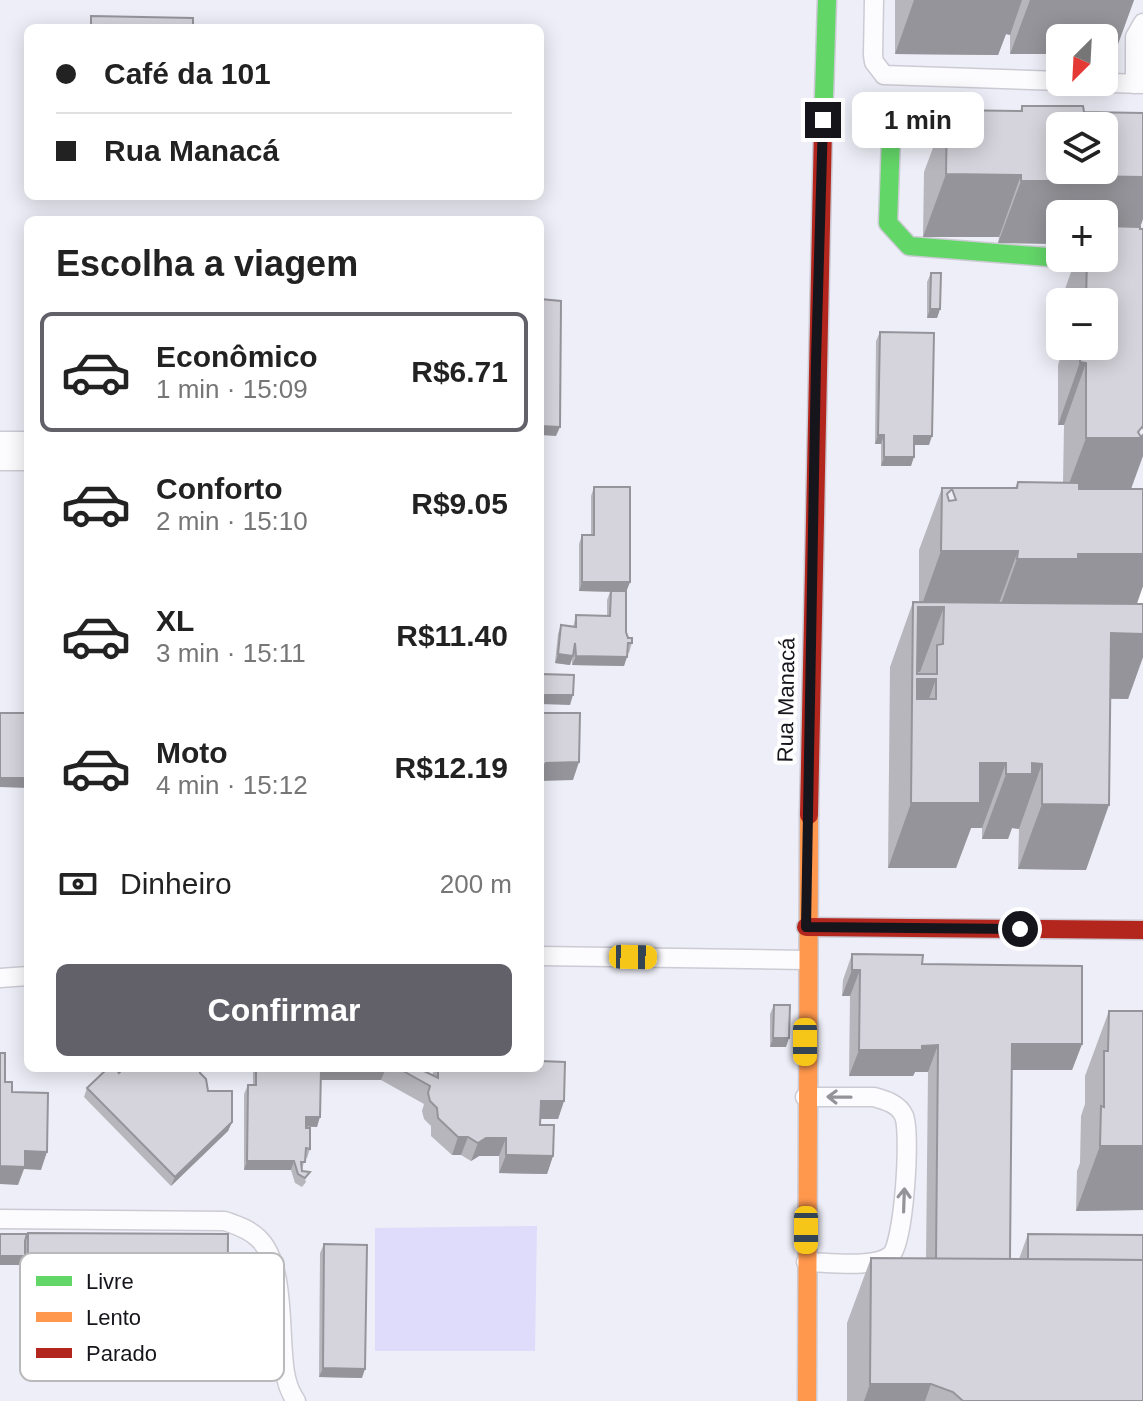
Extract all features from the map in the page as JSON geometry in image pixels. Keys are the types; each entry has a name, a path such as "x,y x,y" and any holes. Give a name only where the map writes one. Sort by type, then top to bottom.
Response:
{"street":[{"name":"Rua Manacá","path":"807,1401 806,927 816,377 827,0"},
{"path":"1046,132 904,126 891,137 888,223 909,246 1046,257"},
{"path":"0,451 24,451"},
{"path":"1142,614 1143,586"},
{"path":"806,927 1143,930"}],"lane":[{"path":"874,0 873,55 874,62 884,75 1046,81"},
{"path":"1118,83 1139,84 1135,37 1143,23"},
{"path":"544,956 806,960"},
{"path":"0,978 24,976"},
{"path":"805,1097 874,1097 884,1100 896,1106 905,1117 906,1132 903,1213 897,1246 891,1255 873,1263 806,1262"},
{"path":"0,1219 225,1221 244,1228 260,1239 268,1253"},
{"path":"284,1361 291,1394 296,1401"}],"shaded area":[{"path":"537,1226 535,1351 375,1351 375,1228"}],"building":[{"path":"91,16 193,18 193,24 91,24"},
{"path":"1022,106 1083,106 1084,112 1046,112 1046,181 1021,181 1021,175 946,174 947,110 1022,111"},
{"path":"1118,113 1143,113 1143,177 1118,177"},
{"path":"1118,226 1143,229 1143,428 1138,432 1143,438 1086,438 1086,363 1080,360 1118,360 1118,288 1086,288 1087,272 1118,272"},
{"path":"931,273 941,273 940,309 930,309"},
{"path":"544,299 561,301 560,427 544,426"},
{"path":"880,332 934,333 932,436 914,436 914,457 884,457 884,435 878,435"},
{"path":"1018,482 1079,483 1079,489 1143,489 1143,554 1078,554 1078,559 1017,559 1018,551 941,551 942,488 1017,488","holes":["952,489 956,500 949,501 947,494"]},
{"path":"594,487 630,487 630,582 582,582 582,535 594,535"},
{"path":"611,591 626,591 626,632 628,638 632,638 632,643 628,643 627,657 576,656 575,643 573,656 558,654 561,625 576,627 576,615 610,616"},
{"path":"913,602 1143,604 1143,634 1111,633 1109,805 1042,804 1042,764 1032,763 1032,774 1006,774 1006,763 980,763 980,803 911,803","holes":["918,607 944,607 943,644 937,645 937,674 917,674","917,679 936,679 936,699 917,699"]},
{"path":"544,674 574,675 573,695 544,695"},
{"path":"0,713 24,713 24,778 0,778"},
{"path":"544,713 580,713 579,762 544,765"},
{"path":"852,954 923,955 922,964 1082,966 1082,1044 1012,1044 1010,1259 936,1259 938,1045 922,1046 922,1050 859,1050 860,970 852,970"},
{"path":"774,1005 790,1005 789,1038 773,1038"},
{"path":"1109,1011 1143,1011 1143,1146 1100,1146"},
{"path":"0,1053 5,1053 5,1082 12,1082 12,1092 48,1093 47,1152 25,1151 25,1167 0,1166"},
{"path":"544,1061 565,1062 564,1101 541,1101 540,1125 554,1125 553,1156 506,1155 506,1138 486,1138 478,1143 468,1137 458,1137 438,1118 437,1108 430,1101 428,1093 430,1086 405,1072 426,1072 438,1078 438,1072 544,1072"},
{"path":"104,1072 200,1072 206,1079 208,1091 232,1091 232,1122 175,1177 87,1088"},
{"path":"256,1072 321,1072 320,1117 306,1117 306,1128 310,1128 310,1149 306,1148 305,1162 301,1162 302,1171 310,1172 305,1178 298,1174 294,1161 247,1161 248,1085 256,1085"},
{"path":"28,1233 228,1234 228,1253 28,1253"},
{"path":"0,1234 27,1234 25,1253 0,1256"},
{"path":"1028,1234 1143,1235 1143,1260 1028,1259"},
{"path":"324,1244 367,1245 365,1369 323,1368"},
{"path":"871,1258 1143,1260 1143,1401 963,1401 953,1392 931,1384 870,1384"}],"traffic: fast":[{"path":"823,127 827,0"},
{"path":"1046,132 904,126 891,137 888,223 909,246 1046,257"}],"traffic: slow":[{"path":"807,1401 809,815"}],"traffic: jam":[{"path":"809,815 823,127"},
{"path":"806,927 1143,930"}],"route":[{"path":"823,120 806,927 1020,929"}]}
